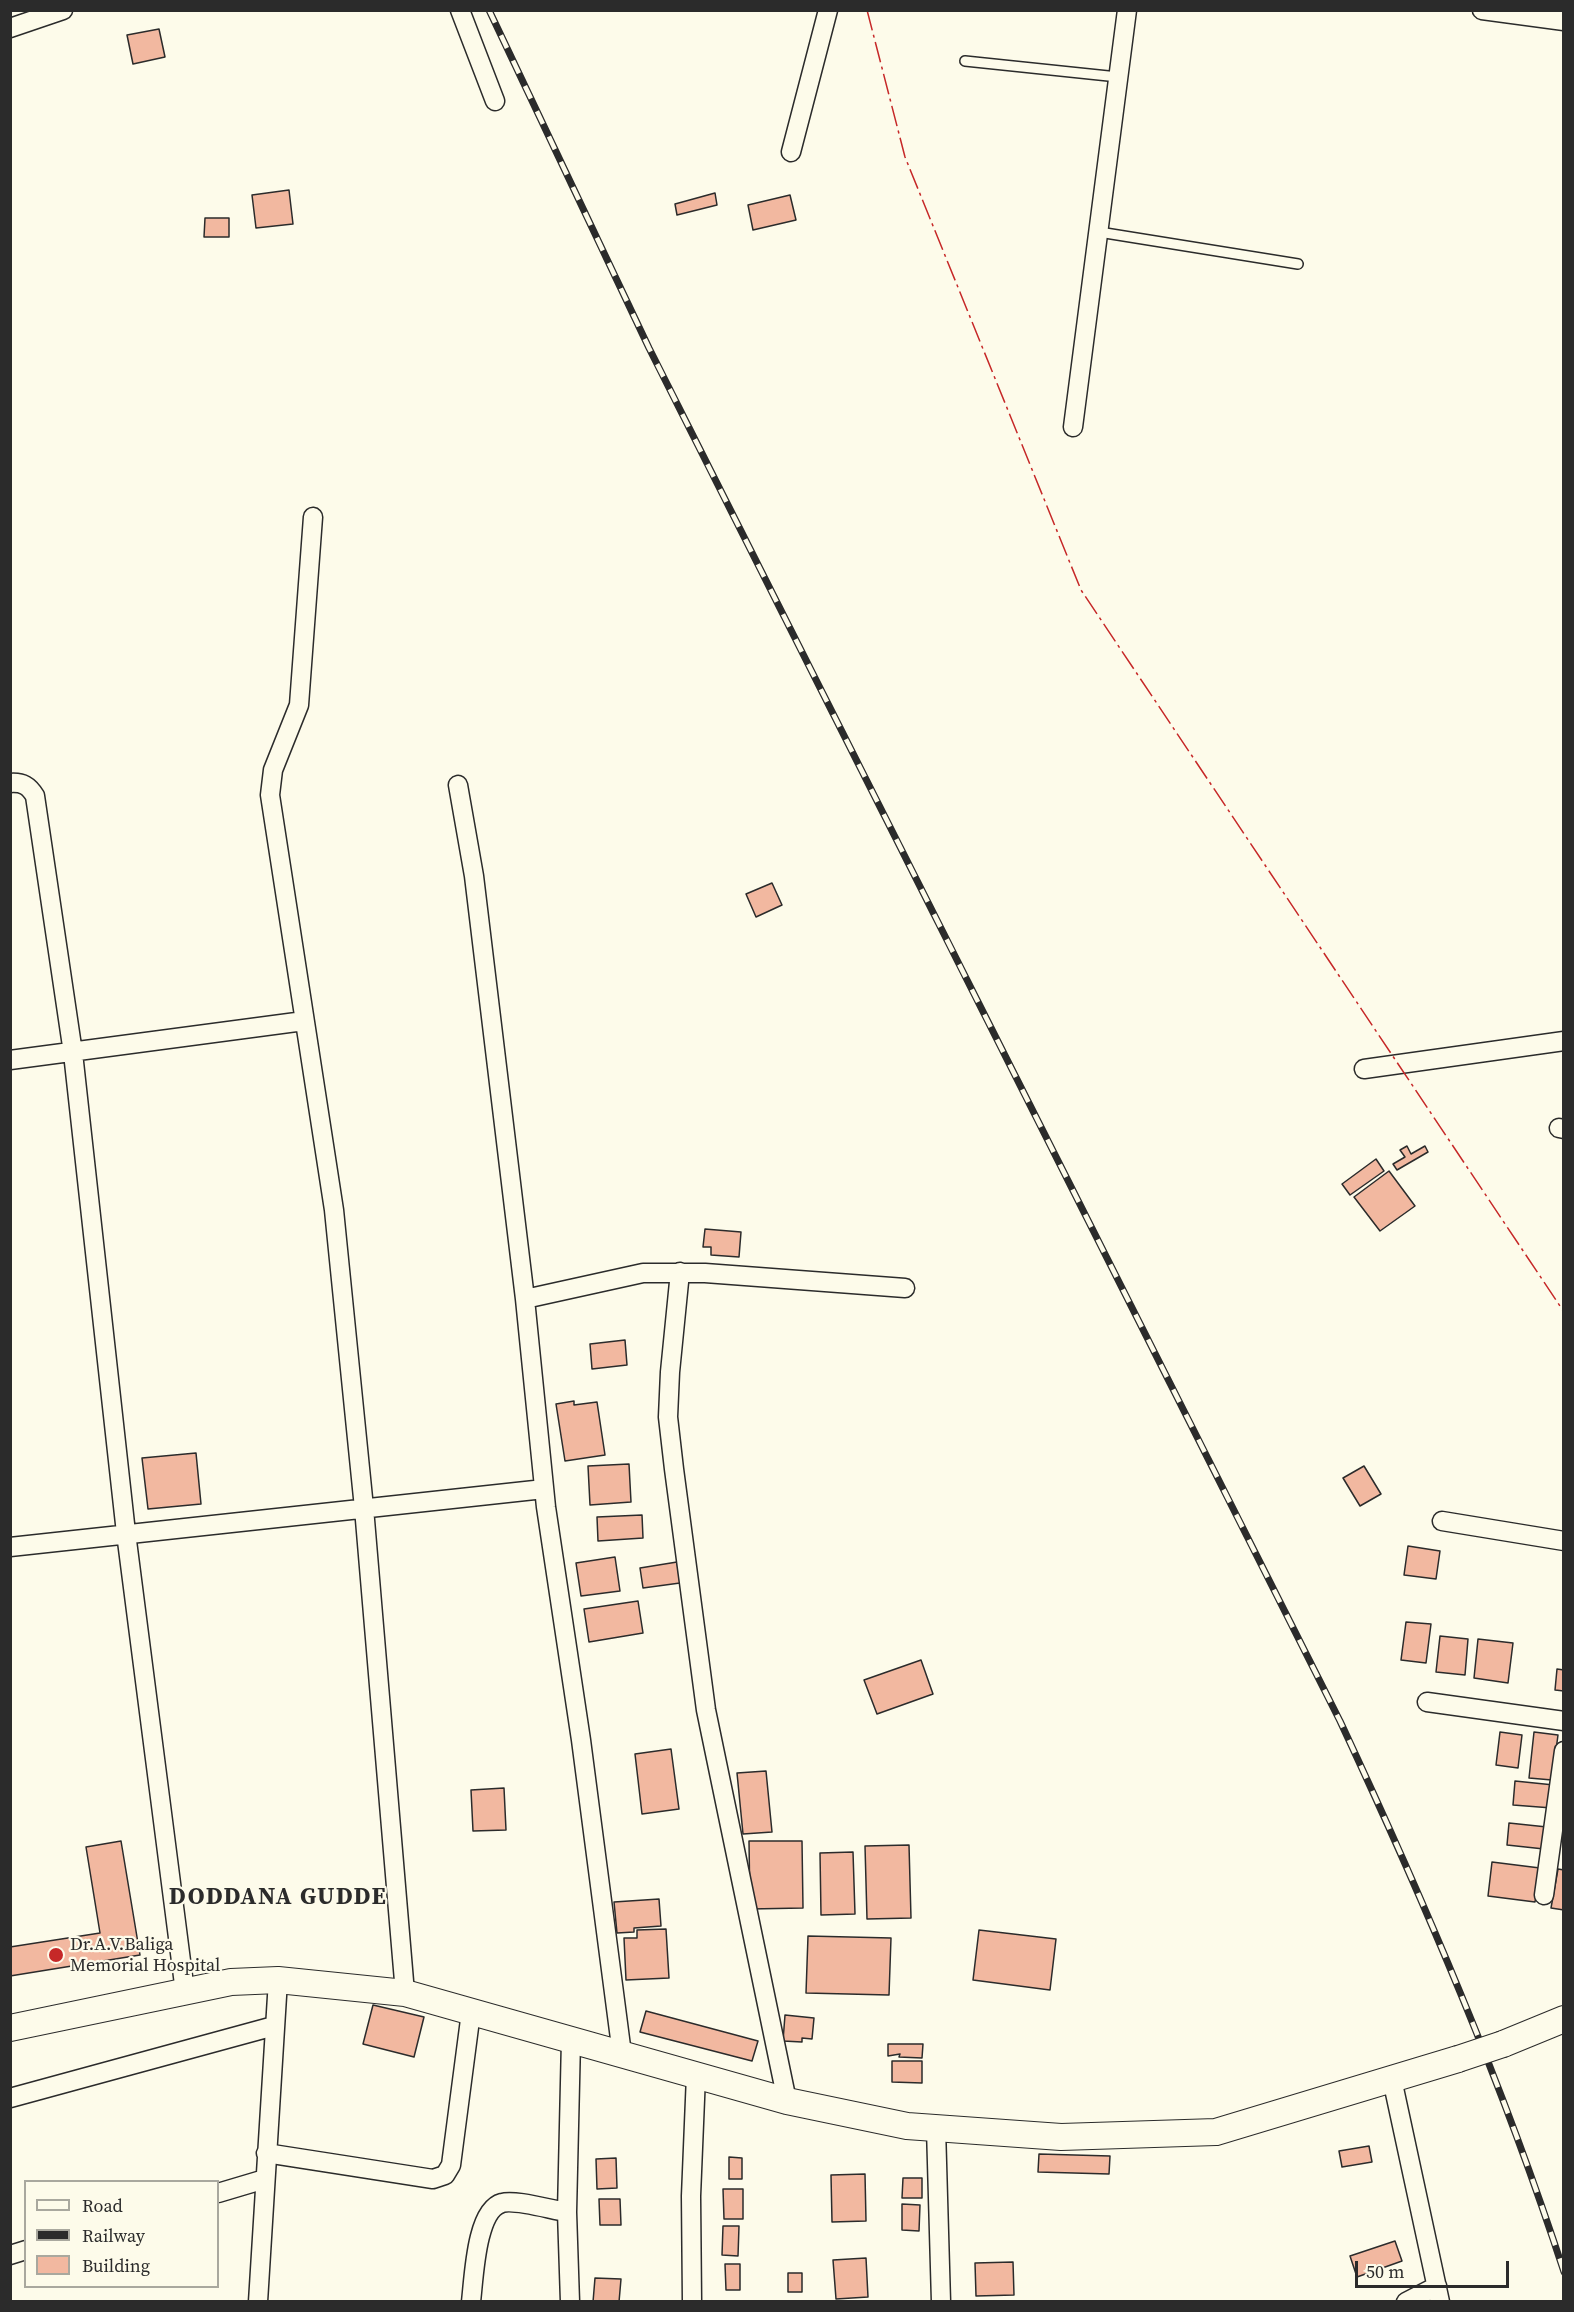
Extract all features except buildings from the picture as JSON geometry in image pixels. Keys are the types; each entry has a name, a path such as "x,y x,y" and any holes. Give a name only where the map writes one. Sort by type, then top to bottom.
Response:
{"street":[{"path":"10,28 63,10"},
{"path":"460,10 495,101"},
{"path":"791,152 828,10"},
{"path":"1073,427 1127,10"},
{"path":"1482,10 1563,21"},
{"path":"313,517 299,705 273,770 270,795 334,1210 364,1508 405,1993"},
{"path":"10,783 19,782 30,787 35,796 73,1053 126,1533 185,1992"},
{"path":"458,785 474,876 525,1299 544,1490 581,1740 622,2054"},
{"path":"10,1060 304,1021"},
{"path":"1364,1069 1563,1041"},
{"path":"525,1299 643,1272 680,1272 905,1288"},
{"path":"680,1272 668,1417 674,1469 706,1710 787,2101"},
{"path":"10,1547 544,1490"},
{"path":"1442,1521 1563,1541"},
{"path":"1426,1702 1563,1722"},
{"path":"1544,1895 1563,1751"},
{"path":"258,2301 278,1980"},
{"path":"10,2028 231,1982 278,1980 405,1993 787,2101 907,2126 1060,2137 1216,2132 1458,2059 1503,2044 1563,2019"},
{"path":"267,2153 433,2179 445,2175 451,2165 471,2012"},
{"path":"10,2098 274,2026"},
{"path":"570,2301 567,2212 571,2040"},
{"path":"692,2301 691,2196 696,2075"},
{"path":"1392,2079 1438,2294 1406,2301"},
{"path":"936,2128 941,2301"},
{"path":"219,2193 265,2179"},
{"path":"471,2301 483,2220 491,2208 504,2202 567,2212"}],"lane":[{"path":"965,61 1118,77"},
{"path":"1099,232 1298,264"}],"railway":[{"path":"489,10 649,348 1340,1721 1402,1856 1460,1993 1515,2131 1564,2272"}],"power":[{"path":"867,10 905,157 1081,590 1564,1312"}],"place":[{"name":"Dr.A.V.Baliga Memorial Hospital","path":"56,1955"}],"district":[{"name":"DODDANA GUDDE","path":"278,1898"}]}
